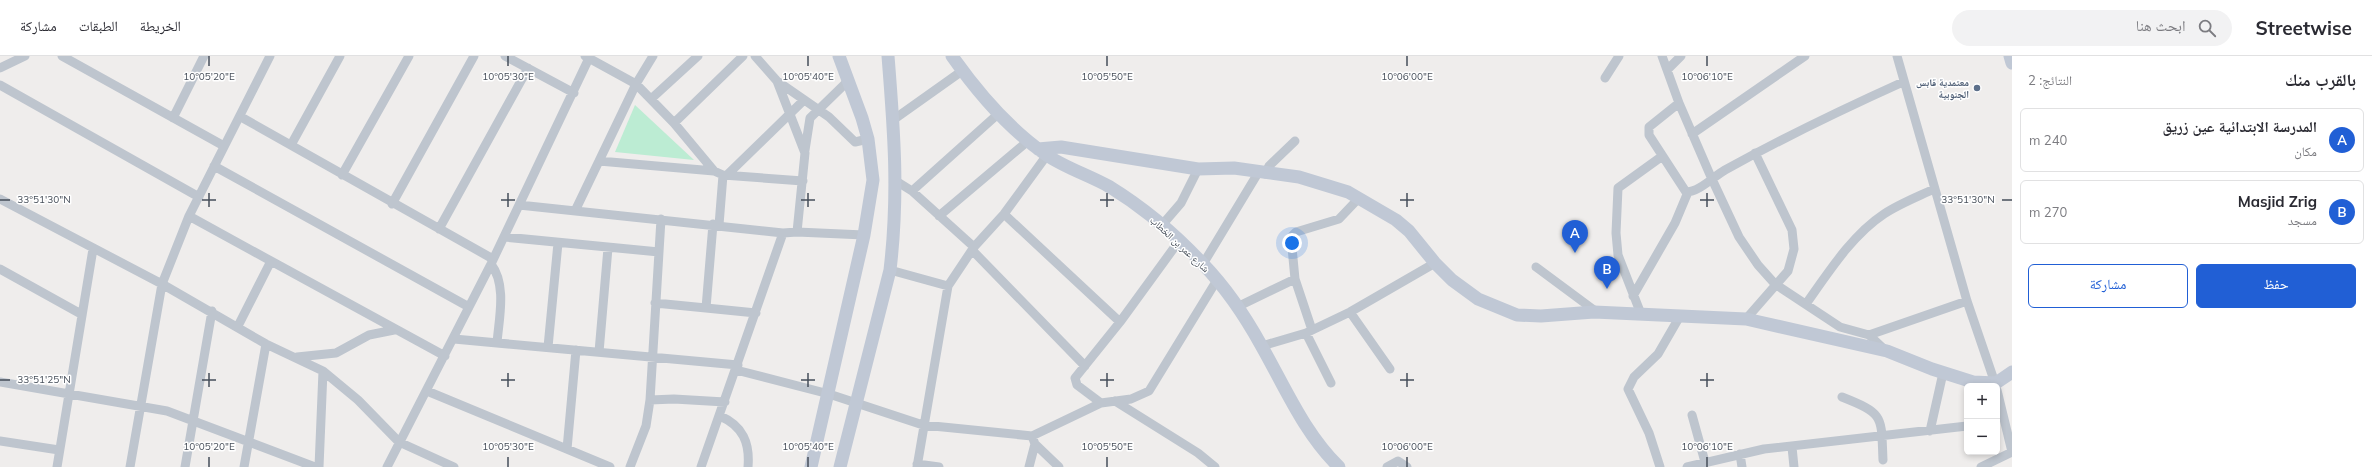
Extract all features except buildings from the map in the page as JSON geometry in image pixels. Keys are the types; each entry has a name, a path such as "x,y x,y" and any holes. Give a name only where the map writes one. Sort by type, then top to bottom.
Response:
{"street":[{"path":"0,68 25,56"},
{"path":"62,56 224,146"},
{"path":"173,118 204,56"},
{"path":"130,467 139,405 162,284 189,216 224,146 241,117 270,56"},
{"path":"291,145 340,56"},
{"path":"342,175 409,56"},
{"path":"392,204 474,56"},
{"path":"505,56 574,93"},
{"path":"574,211 636,84 653,56"},
{"path":"651,99 698,56"},
{"path":"674,123 743,56"},
{"path":"755,56 777,81 818,110 855,142 868,139"},
{"path":"811,467 829,394 864,235 873,180 868,139 849,80 839,56"},
{"path":"840,467 890,270 896,181 888,56"},
{"name":"شارع عمر بن الخطاب","path":"952,56 962,71 998,114 1038,148 1110,187 1162,225 1203,264 1237,306 1262,346 1304,422 1333,465"},
{"path":"1605,78 1619,56"},
{"path":"1662,56 1692,134 1747,251 1775,284 1840,327 1869,335 1887,351"},
{"path":"1668,69 1681,56"},
{"path":"1692,134 1805,56"},
{"path":"1897,56 1903,82 1967,301 1995,383"},
{"path":"2010,56 2012,63"},
{"path":"387,467 454,339 492,262 574,93 588,57 636,84 721,174"},
{"path":"439,230 528,68"},
{"path":"893,120 962,71"},
{"path":"797,232 808,124 818,110 849,80"},
{"path":"777,81 805,153"},
{"path":"1679,103 1649,127 1649,135 1661,157 1686,192 1693,192 1711,177 1755,153 1903,82"},
{"path":"0,86 199,197"},
{"path":"706,308 721,174 804,100"},
{"path":"912,191 998,114"},
{"path":"241,117 492,262 496,271 500,290 497,343"},
{"path":"1203,264 1261,173 1295,141"},
{"path":"939,216 1038,148 1061,147 1198,169 1234,168 1312,180 1359,198 1396,220 1409,231 1435,263 1452,280 1478,299 1509,313 1541,316 1594,312 1746,319 1887,351 1943,373 1979,383"},
{"path":"938,467 917,466 948,286 973,249 1004,214 1038,148"},
{"path":"1746,319 1775,284 1788,271 1793,260 1795,240 1792,230 1755,153"},
{"path":"1641,314 1618,255 1616,233 1618,188 1661,157"},
{"path":"599,161 803,181"},
{"path":"214,166 469,306"},
{"path":"1162,225 1181,204 1198,169"},
{"path":"896,181 912,191 973,249 1085,366"},
{"path":"1806,304 1826,275 1867,228 1883,214 1934,189"},
{"path":"1633,296 1674,223 1688,192"},
{"path":"1331,383 1309,332 1295,279 1291,241 1292,234 1339,219 1359,198"},
{"path":"0,199 162,284 238,326 266,344 323,371 358,400 399,442 454,467"},
{"path":"519,205 716,224 783,233 797,232 864,235"},
{"path":"1004,214 1120,322"},
{"path":"189,216 394,330 445,356"},
{"path":"630,467 646,426 650,400 661,219"},
{"path":"701,467 783,233"},
{"path":"504,237 659,252"},
{"path":"1101,403 1075,382 1077,374 1120,322 1179,241"},
{"path":"548,347 558,243"},
{"path":"600,352 608,248"},
{"path":"57,467 81,314 93,249"},
{"path":"238,326 271,261"},
{"path":"1262,346 1309,332 1350,312 1435,263"},
{"path":"1536,267 1576,295 1594,310 1594,312"},
{"path":"0,269 81,314"},
{"path":"890,270 948,286"},
{"path":"1237,306 1295,279"},
{"path":"454,339 652,357 737,367 829,394 923,426 1034,440 1101,403 1141,396 1152,387 1217,280"},
{"path":"1869,335 1967,301"},
{"path":"655,303 756,313"},
{"path":"185,467 212,312"},
{"path":"1350,312 1390,369"},
{"path":"1660,467 1648,433 1628,389 1634,377 1658,354 1680,316"},
{"path":"296,357 336,353 369,335 394,330"},
{"path":"244,467 266,344"},
{"path":"567,449 576,350"},
{"path":"319,467 323,371"},
{"path":"1999,383 2012,372"},
{"path":"1930,431 1943,373"},
{"path":"0,382 167,411 315,467"},
{"path":"427,391 610,467"},
{"path":"1842,397 1873,411 1881,426 1883,460"},
{"path":"650,400 674,399 725,402"},
{"path":"1115,401 1198,453 1215,467"},
{"path":"1692,415 1705,462"},
{"path":"720,416 733,422 742,431 749,455 748,467"},
{"path":"1981,467 2012,452 2000,422"},
{"path":"1687,467 1740,454 1964,426"},
{"path":"1029,467 1034,440"},
{"path":"1034,440 1060,467"},
{"path":"0,441 59,450"},
{"path":"1792,447 1794,467"},
{"path":"1740,454 1742,467"},
{"path":"1387,467 1400,461 1407,467"}],"green space":[{"path":"635,105 694,160 615,152"}],"place":[{"name":"معتمدية قابس الجنوبية","path":"1977,88"},
{"name":"المدرسة الابتدائية عين زريق","path":"1575,253"},
{"name":"Masjid Zrig","path":"1607,289"}]}
